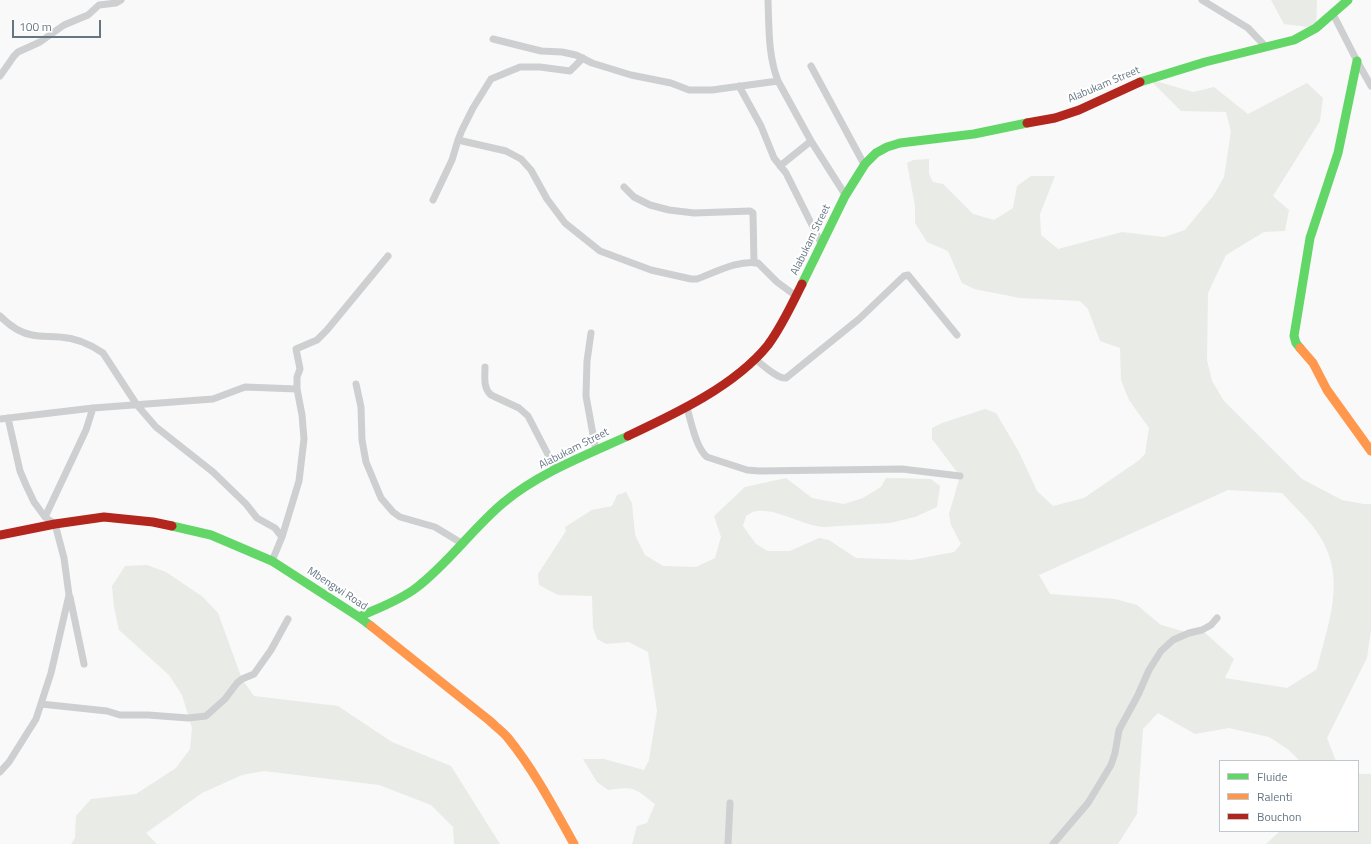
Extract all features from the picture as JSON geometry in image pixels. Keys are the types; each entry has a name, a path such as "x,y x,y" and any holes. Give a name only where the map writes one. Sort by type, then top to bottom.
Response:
{"street":[{"path":"0,76 18,52 40,42 64,24 88,15 98,5 116,3 121,0"},
{"path":"768,0 774,72 811,141 846,196"},
{"path":"1202,0 1248,28 1265,46"},
{"name":"Alabukam Street","path":"359,617 390,603 421,584 463,544 479,525 518,492 556,470 596,450 687,408 716,390 754,358 774,336 796,296 846,196 864,166 882,149 900,143 1010,127 1077,111 1142,81 1218,58 1294,40 1316,28 1348,0"},
{"path":"1333,14 1356,61 1371,86"},
{"path":"493,39 541,51 562,52 576,55 592,63 631,75 667,82 689,90 712,90 778,81"},
{"path":"433,200 452,160 458,140 473,108 491,79 520,67 540,67 570,71 583,58"},
{"path":"1356,61 1338,153 1310,238 1294,336 1296,343 1313,363 1327,390 1371,451"},
{"path":"811,66 864,166"},
{"path":"739,86 761,126 774,158 786,173 822,245"},
{"path":"458,140 506,151 521,159 531,170 547,199 565,223 600,251 651,270 691,279 733,266 758,263 777,282 796,296"},
{"path":"780,166 811,141"},
{"path":"624,187 634,197 650,205 670,210 694,213 750,211 753,213 754,263"},
{"path":"272,562 282,537 299,481 304,439 303,421 297,388 297,377 300,369 296,349 317,340 322,335 388,256"},
{"path":"754,358 782,379 786,378 859,319 904,276 908,275 957,335"},
{"path":"0,316 5,321 32,336 62,337 81,341 95,347 103,353 137,405 156,427 213,472 246,504 257,518 275,528 282,537"},
{"path":"592,333 588,361 586,396 596,450"},
{"path":"485,368 485,383 487,391 491,395 524,411 556,470"},
{"path":"356,384 362,415 362,440 366,462 381,498 393,512 400,517 435,527 463,544"},
{"path":"0,419 93,408 213,399 245,387 297,388"},
{"path":"45,517 86,430 93,408"},
{"path":"687,408 700,448 704,454 707,457 747,470 795,472 902,469 960,476"},
{"path":"8,418 20,471 34,502 45,517 55,524 64,558 69,595 84,664"},
{"name":"Mbengwi Road","path":"0,535 55,524 104,517 153,522 210,535 272,562 359,617 490,721 507,737 523,758 553,806 574,844"},
{"path":"0,772 9,762 36,719 51,673 69,595"},
{"path":"1053,844 1088,803 1095,789 1111,765 1115,753 1119,730 1138,695 1149,670 1161,651 1173,640 1189,633 1202,630 1211,625 1217,618"},
{"path":"41,704 108,711 120,714 188,718 206,716 225,700 237,683 254,674 271,650 288,619"},
{"path":"728,844 730,803"}],"shaded area":[{"path":"1271,0 1317,0 1316,28 1284,24"},
{"path":"1149,79 1193,92 1214,87 1248,114 1307,83 1323,98 1320,121 1273,196 1289,210 1285,231 1264,232 1226,255 1208,293 1207,360 1212,381 1224,401 1302,479 1342,500 1371,504 1371,629 1367,658 1327,738 1336,760 1299,760 1289,750 1269,737 1229,728 1195,734 1158,713 1143,729 1137,814 1118,844 632,844 637,826 647,823 655,804 643,794 629,788 608,790 597,782 583,759 604,759 644,770 649,760 657,711 648,652 629,642 606,644 597,639 593,628 592,596 558,595 539,585 538,574 566,531 565,527 592,510 612,506 617,495 626,492 632,503 635,535 645,555 663,566 696,567 715,558 721,537 714,516 745,487 786,478 812,498 844,504 863,498 881,487 886,478 931,479 940,486 937,507 915,517 890,523 823,527 815,526 781,514 757,511 746,516 743,526 756,544 768,551 790,551 819,538 829,540 856,558 912,560 954,552 961,544 951,525 949,514 960,476 932,439 932,428 942,423 985,409 996,413 1019,452 1037,491 1053,506 1084,498 1138,461 1145,454 1149,428 1129,400 1121,380 1120,348 1100,341 1088,309 1080,301 1020,298 974,289 962,283 948,251 927,242 915,223 915,206 907,163 913,160 929,159 929,174 933,182 943,184 973,214 994,220 1013,208 1017,186 1031,176 1055,176 1040,214 1041,235 1058,249 1122,232 1164,237 1185,230 1213,196 1224,177 1231,132 1226,112 1181,111","holes":["1228,490 1282,493 1304,516 1323,542 1330,559 1334,595 1327,631 1317,669 1287,688 1225,678 1234,659 1202,630 1189,633 1161,625 1137,605 1115,599 1050,594 1039,575"]},
{"path":"147,565 166,572 203,597 218,613 242,679 254,696 338,706 392,742 451,766 500,844 454,844 453,827 431,805 379,785 264,771 242,775 202,793 146,833 157,844 71,844 75,838 76,816 91,799 136,794 176,768 190,749 192,728 182,695 169,675 119,630 114,607 112,586 125,566"},
{"path":"1359,774 1371,774 1371,844 1266,844 1279,832 1359,832"}],"traffic: fast":[{"path":"1140,82 1205,62 1294,40 1316,28 1348,0"},
{"path":"1300,348 1296,343 1294,336 1310,238 1338,153 1357,61"},
{"path":"802,284 845,196 865,164 876,153 887,147 900,143 974,134 1027,123"},
{"path":"359,617 396,601 428,579 492,513 517,492 563,465 628,436"},
{"path":"172,526 211,535 272,561 371,626"}],"traffic: slow":[{"path":"1300,348 1313,363 1327,390 1371,451"},
{"path":"371,626 490,721 506,736 535,776 574,844"}],"traffic: jam":[{"path":"1027,123 1055,118 1079,110 1140,82"},
{"path":"628,436 703,398 722,386 754,360 768,345 778,330 802,284"},
{"path":"0,535 55,524 104,517 153,522 172,526"}]}
